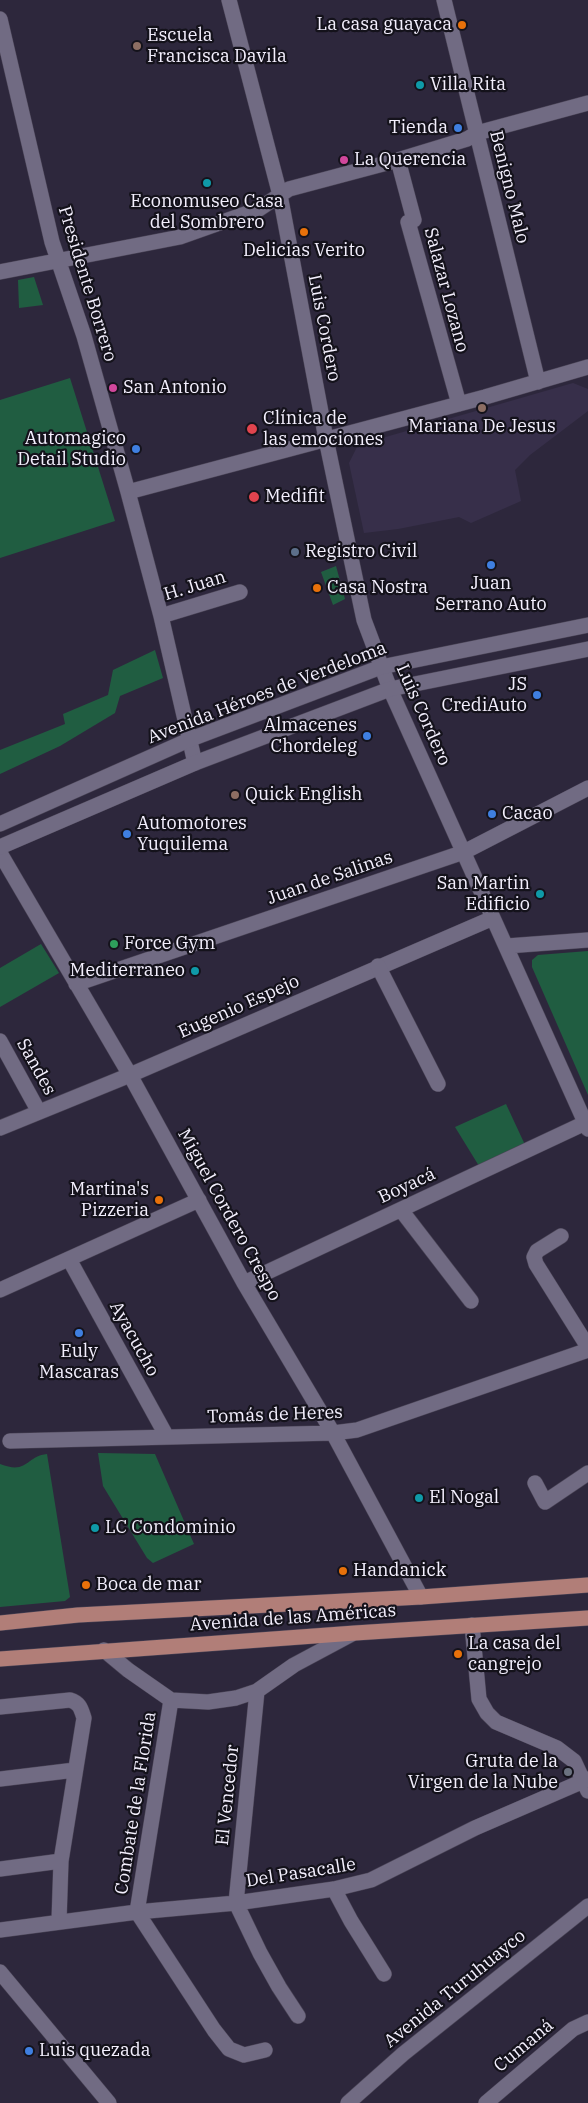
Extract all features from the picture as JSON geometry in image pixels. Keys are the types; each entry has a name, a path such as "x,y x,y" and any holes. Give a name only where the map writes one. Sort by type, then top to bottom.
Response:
{"main road":[{"name":"Avenida de las Américas","path":"0,1623 78,1615 588,1585"},
{"name":"Avenida de las Américas","path":"0,1659 104,1650 588,1618"}],"street":[{"name":"Luis Cordero","path":"229,0 280,195 326,439 364,620 390,689 587,1126"},
{"name":"Benigno Malo","path":"444,0 538,382"},
{"name":"Presidente Borrero","path":"0,19 52,242 84,336 128,492 161,616 191,739 195,763"},
{"path":"0,272 180,237 259,209 289,189 398,160 467,139 477,133 588,104"},
{"name":"Salazar Lozano","path":"398,160 414,220 408,222 459,404"},
{"path":"128,492 459,404 588,367"},
{"name":"H. Juan","path":"161,616 240,592"},
{"name":"Avenida Héroes de Verdeloma","path":"0,824 191,739 381,668 588,625"},
{"path":"0,847 195,763 390,689 588,649"},
{"name":"Juan de Salinas","path":"76,984 464,852 588,788"},
{"name":"Miguel Cordero Crespo","path":"0,853 130,1075 244,1283 333,1433 421,1596"},
{"name":"Eugenio Espejo","path":"0,1128 130,1075 378,966 493,918"},
{"path":"507,946 588,940"},
{"path":"378,966 438,1084"},
{"name":"Sandes","path":"0,1041 39,1112"},
{"name":"Boyacá","path":"244,1283 587,1126"},
{"path":"0,1290 198,1200"},
{"path":"402,1210 471,1301"},
{"path":"561,1236 538,1251 534,1257 536,1264 588,1348"},
{"name":"Ayacucho","path":"69,1259 167,1437"},
{"name":"Tomás de Heres","path":"10,1441 333,1433 357,1430 588,1348"},
{"path":"535,1483 545,1502 588,1473"},
{"path":"472,1626 479,1698 487,1713 496,1722 557,1748 574,1761 587,1784"},
{"path":"104,1650 128,1670 171,1700 208,1702 236,1698 257,1691 303,1660 355,1633"},
{"name":"El Vencedor","path":"236,1902 257,1691"},
{"path":"0,1707 70,1700 79,1705 84,1718 62,1861 59,1921"},
{"name":"Combate de la Florida","path":"137,1912 171,1700"},
{"path":"0,1779 75,1770"},
{"name":"Del Pasacalle","path":"0,1930 59,1921 236,1902 334,1889 371,1880 475,1828 587,1784"},
{"path":"0,1868 62,1861"},
{"path":"334,1889 351,1921 384,1974"},
{"path":"236,1902 279,1988 298,2016"},
{"name":"Avenida Turuhuayco","path":"348,2103 403,2054 588,1906"},
{"path":"137,1912 214,2030 229,2049 244,2055 265,2050"},
{"path":"0,1972 105,2102"},
{"name":"Cumaná","path":"486,2103 573,2029 588,2022"}],"shaded area":[{"path":"573,383 588,389 588,411 530,455 515,470 521,501 471,523 459,517 398,529 364,533 349,463 358,445"}],"green space":[{"path":"34,277 43,305 19,308 18,280"},
{"path":"70,378 115,521 0,558 0,400"},
{"path":"336,566 345,599 333,605 321,572"},
{"path":"155,650 163,678 120,696 115,713 60,746 0,774 0,750 65,724 63,714 108,695 113,670"},
{"path":"41,944 59,973 0,1007 0,968"},
{"path":"588,951 588,1095 532,967 532,960 538,955"},
{"path":"506,1104 526,1147 479,1166 455,1127"},
{"path":"98,1453 155,1454 194,1544 153,1563 147,1558 103,1486"},
{"path":"47,1454 70,1597 65,1601 0,1607 0,1464 9,1467 22,1466 40,1455"}],"place":[{"name":"La casa guayaca","path":"462,25"},
{"name":"Escuela Francisca Davila","path":"137,46"},
{"name":"Villa Rita","path":"420,85"},
{"name":"Tienda","path":"458,128"},
{"name":"La Querencia","path":"344,160"},
{"name":"Economuseo Casa del Sombrero","path":"207,183"},
{"name":"Delicias Verito","path":"304,232"},
{"name":"San Antonio","path":"113,388"},
{"name":"Mariana De Jesus","path":"482,408"},
{"name":"Clínica de las emociones","path":"252,429"},
{"name":"Automagico Detail Studio","path":"136,449"},
{"name":"Medifit","path":"254,497"},
{"name":"Registro Civil","path":"295,552"},
{"name":"Juan Serrano Auto","path":"491,565"},
{"name":"Casa Nostra","path":"317,588"},
{"name":"JS CrediAuto","path":"537,695"},
{"name":"Almacenes Chordeleg","path":"367,736"},
{"name":"Quick English","path":"235,795"},
{"name":"Cacao","path":"492,814"},
{"name":"Automotores Yuquilema","path":"127,834"},
{"name":"San Martin Edificio","path":"540,894"},
{"name":"Force Gym","path":"114,944"},
{"name":"Mediterraneo","path":"195,971"},
{"name":"Martina's Pizzeria","path":"159,1200"},
{"name":"Euly Mascaras","path":"79,1333"},
{"name":"El Nogal","path":"419,1498"},
{"name":"LC Condominio","path":"95,1528"},
{"name":"Handanick","path":"343,1571"},
{"name":"Boca de mar","path":"86,1585"},
{"name":"La casa del cangrejo","path":"458,1654"},
{"name":"Gruta de la Virgen de la Nube","path":"568,1772"},
{"name":"Luis quezada","path":"29,2051"}]}
